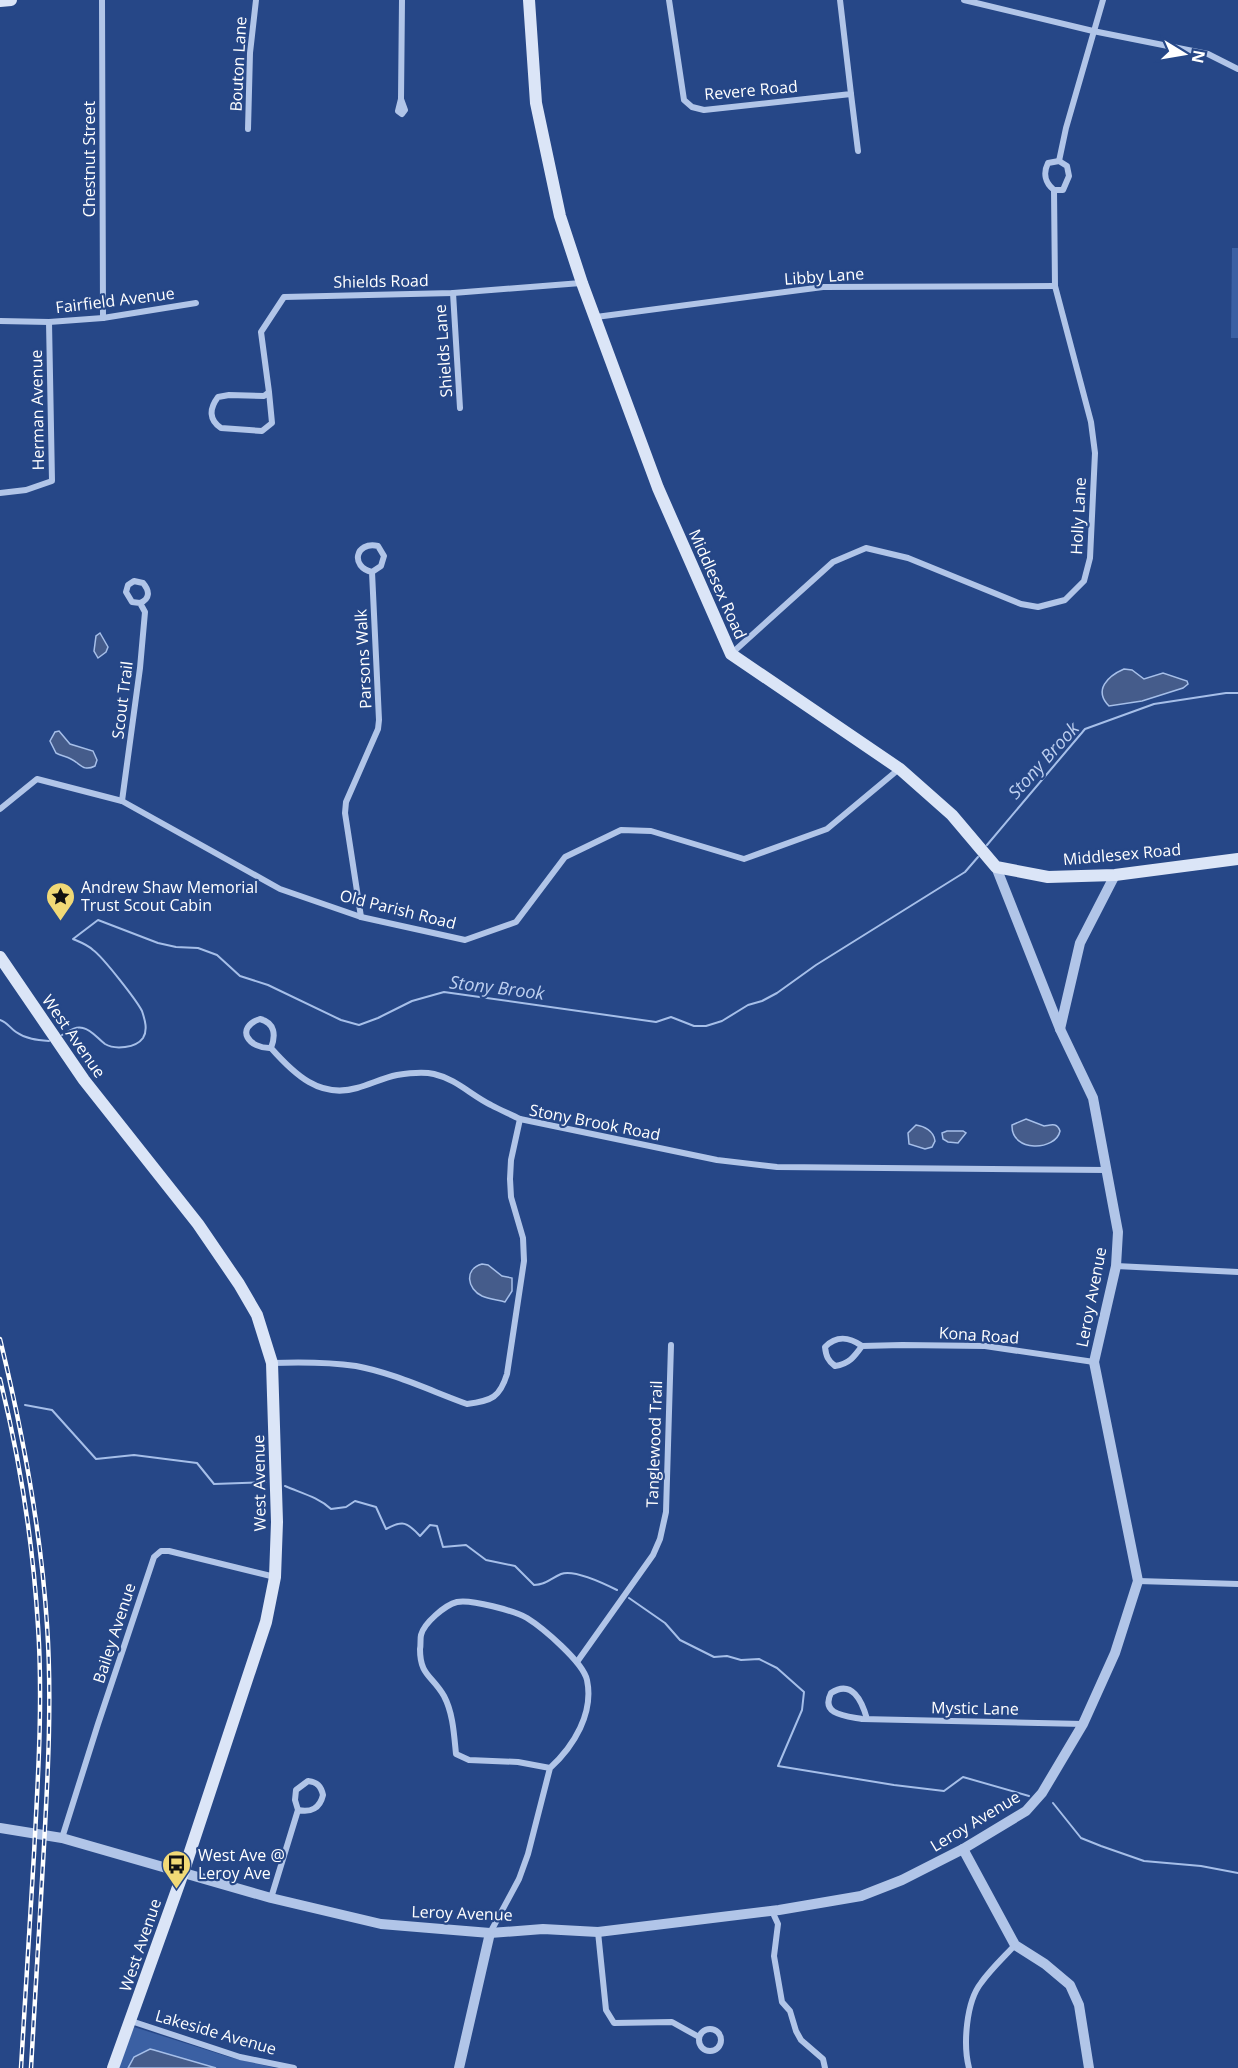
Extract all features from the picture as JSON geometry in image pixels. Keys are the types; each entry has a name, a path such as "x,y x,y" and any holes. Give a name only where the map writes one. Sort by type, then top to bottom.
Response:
{"main road":[{"path":"0,1 11,0"},
{"name":"Middlesex Road","path":"529,0 536,103 560,216 582,283 658,488 731,654 900,769 952,816 996,867 1048,877 1115,875 1238,859"},
{"name":"West Avenue","path":"0,957 84,1080 198,1224 239,1284 257,1315 272,1363 277,1511 275,1577 266,1622 183,1873 113,2068"}],"street":[{"name":"Chestnut Street","path":"102,0 103,318"},
{"name":"Bouton Lane","path":"248,129 250,53 256,0"},
{"path":"401,99 402,0"},
{"name":"Revere Road","path":"669,0 684,100 692,107 704,110 851,94"},
{"path":"840,0 858,151"},
{"path":"964,0 1093,31 1208,54 1238,69"},
{"name":"Holly Lane","path":"1059,160 1102,0"},
{"name":"Holly Lane","path":"731,654 833,562 866,548 908,558 1021,604 1038,607 1065,600 1084,581 1090,558 1095,453 1091,422 1055,286 1054,190 1046,178 1046,167 1051,161 1059,160 1067,166 1069,176 1063,190 1054,190"},
{"name":"Shields Road","path":"269,393 264,396 218,397 211,410 212,418 221,428 262,431 272,423 269,393 261,332 284,297 453,293 582,283"},
{"name":"Libby Lane","path":"596,317 823,286 1055,286"},
{"name":"Shields Lane","path":"453,293 460,408"},
{"name":"Fairfield Avenue","path":"0,321 49,322 103,318 196,303"},
{"name":"Herman Avenue","path":"0,493 26,490 52,481 49,322"},
{"name":"Parsons Walk","path":"371,545 378,546 384,556 381,566 372,572 366,571 357,559 361,549 371,545"},
{"name":"Parsons Walk","path":"361,917 345,813 346,802 378,729 372,572"},
{"name":"Scout Trail","path":"122,801 140,668 145,612 140,603"},
{"name":"Old Parish Road","path":"0,809 37,779 122,801 280,889 361,917 465,940 516,922 565,857 621,830 651,831 744,860 827,829 900,769"},
{"name":"Leroy Avenue","path":"0,1828 62,1838 271,1898 381,1924 490,1933 543,1929 598,1932 772,1911 861,1896 902,1880 963,1849 1026,1811 1042,1793 1083,1724 1115,1653 1138,1581 1094,1362 1116,1266 1118,1232 1093,1098 1060,1029 996,867"},
{"path":"1060,1029 1080,943 1115,875"},
{"path":"271,1048 274,1036 272,1026 260,1019 251,1023 248,1026 247,1039 260,1047 271,1048 302,1079 322,1089 334,1091 357,1088 402,1074 432,1073 448,1078 490,1105 520,1119"},
{"name":"Stony Brook Road","path":"272,1363 322,1362 358,1366 467,1404 493,1398 502,1390 507,1374 524,1261 523,1238 511,1197 510,1179 511,1160 520,1119 669,1151 777,1167 1106,1170"},
{"path":"1116,1266 1238,1272"},
{"name":"Kona Road","path":"862,1346 851,1361 843,1365 835,1366 829,1362 826,1355 825,1347 832,1340 841,1338 853,1340 862,1346 985,1346 1094,1362"},
{"name":"Tanglewood Trail","path":"577,1662 653,1555 660,1539 666,1512 670,1346"},
{"name":"Bailey Avenue","path":"62,1838 154,1557 161,1551 169,1551 275,1577"},
{"path":"1138,1581 1238,1584"},
{"path":"459,2068 490,1933 522,1871 550,1768 575,1738 589,1705 586,1677 577,1662 527,1618 507,1610 457,1602 436,1614 421,1634 421,1666 444,1696 452,1720 456,1754 469,1760 518,1762 550,1768"},
{"name":"Mystic Lane","path":"867,1719 863,1703 852,1690 843,1688 831,1693 828,1706 840,1716 867,1719 1083,1724"},
{"path":"271,1898 298,1810 295,1800 296,1790 308,1781 320,1786 323,1795 319,1805 305,1812 298,1810"},
{"path":"963,1849 1016,1945 1045,1964 1070,1985 1079,2005 1089,2068"},
{"path":"772,1911 778,1924 774,1956 782,2002 790,2011 801,2040 823,2059 825,2068"},
{"path":"598,1932 606,2010 614,2023 672,2022 699,2037"},
{"path":"969,2068 966,2055 970,2008 980,1984 1016,1945"},
{"name":"Lakeside Avenue","path":"131,2021 240,2057 294,2068"}],"shaded area":[{"path":"1232,248 1238,248 1238,338 1231,338"},
{"path":"100,633 108,647 106,652 98,658 94,651 96,636"},
{"path":"1124,669 1132,670 1144,679 1163,673 1187,681 1188,684 1183,688 1142,701 1109,706 1102,694 1104,684"},
{"path":"59,731 70,744 93,751 97,760 95,766 85,768 56,753 50,741 55,732"},
{"path":"1026,1119 1044,1126 1055,1125 1060,1131 1057,1138 1043,1145 1034,1146 1019,1141 1012,1125"},
{"path":"916,1125 933,1134 935,1141 932,1147 925,1149 909,1144 908,1133"},
{"path":"947,1131 966,1133 958,1143 948,1142 943,1139 942,1133"},
{"path":"482,1264 488,1265 502,1276 512,1278 512,1291 505,1302 482,1296 473,1289 470,1274"},
{"path":"134,2027 229,2057 275,2068 118,2068"},
{"path":"150,2049 216,2068 128,2068 134,2057"}],"waterway":[{"name":"Stony Brook","path":"987,845 1085,729 1154,704 1238,693"},
{"name":"Stony Brook","path":"62,1035 75,1028 83,1028 105,1044 120,1047 136,1044 145,1035 142,1011 127,989 98,954 73,939 98,920 158,943 198,948 217,955 240,976 268,985 341,1020 359,1025 412,1001 444,992 656,1022 671,1017 694,1026 706,1026 722,1021 748,1005 777,993 816,965 965,872 978,857"},
{"name":"Stony Brook","path":"0,1020 24,1036 49,1041"},
{"path":"25,1405 52,1410 96,1459 134,1455 197,1463 214,1484 266,1482"},
{"path":"285,1486 315,1498 331,1509 346,1507 355,1501 376,1507 386,1529 397,1524 404,1524 420,1536 430,1525 437,1526 443,1547 466,1545 486,1560 515,1566 534,1585 567,1573 589,1578 617,1590"},
{"path":"629,1598 665,1623 680,1640 714,1657 759,1659 777,1668 804,1692 802,1710 778,1766 944,1791 963,1777 1029,1796"},
{"path":"1053,1803 1081,1838 1101,1846 1144,1861 1201,1866 1238,1873"}],"railway":[{"path":"0,1339 36,1517 48,1652 48,1763 31,2068"},
{"path":"0,1379 25,1502 36,1595 39,1654 38,1768 21,2068"}],"place":[{"name":"Andrew Shaw Memorial Trust Scout Cabin","path":"60,922"},
{"name":"West Ave @ Leroy Ave","path":"177,1890"}]}
